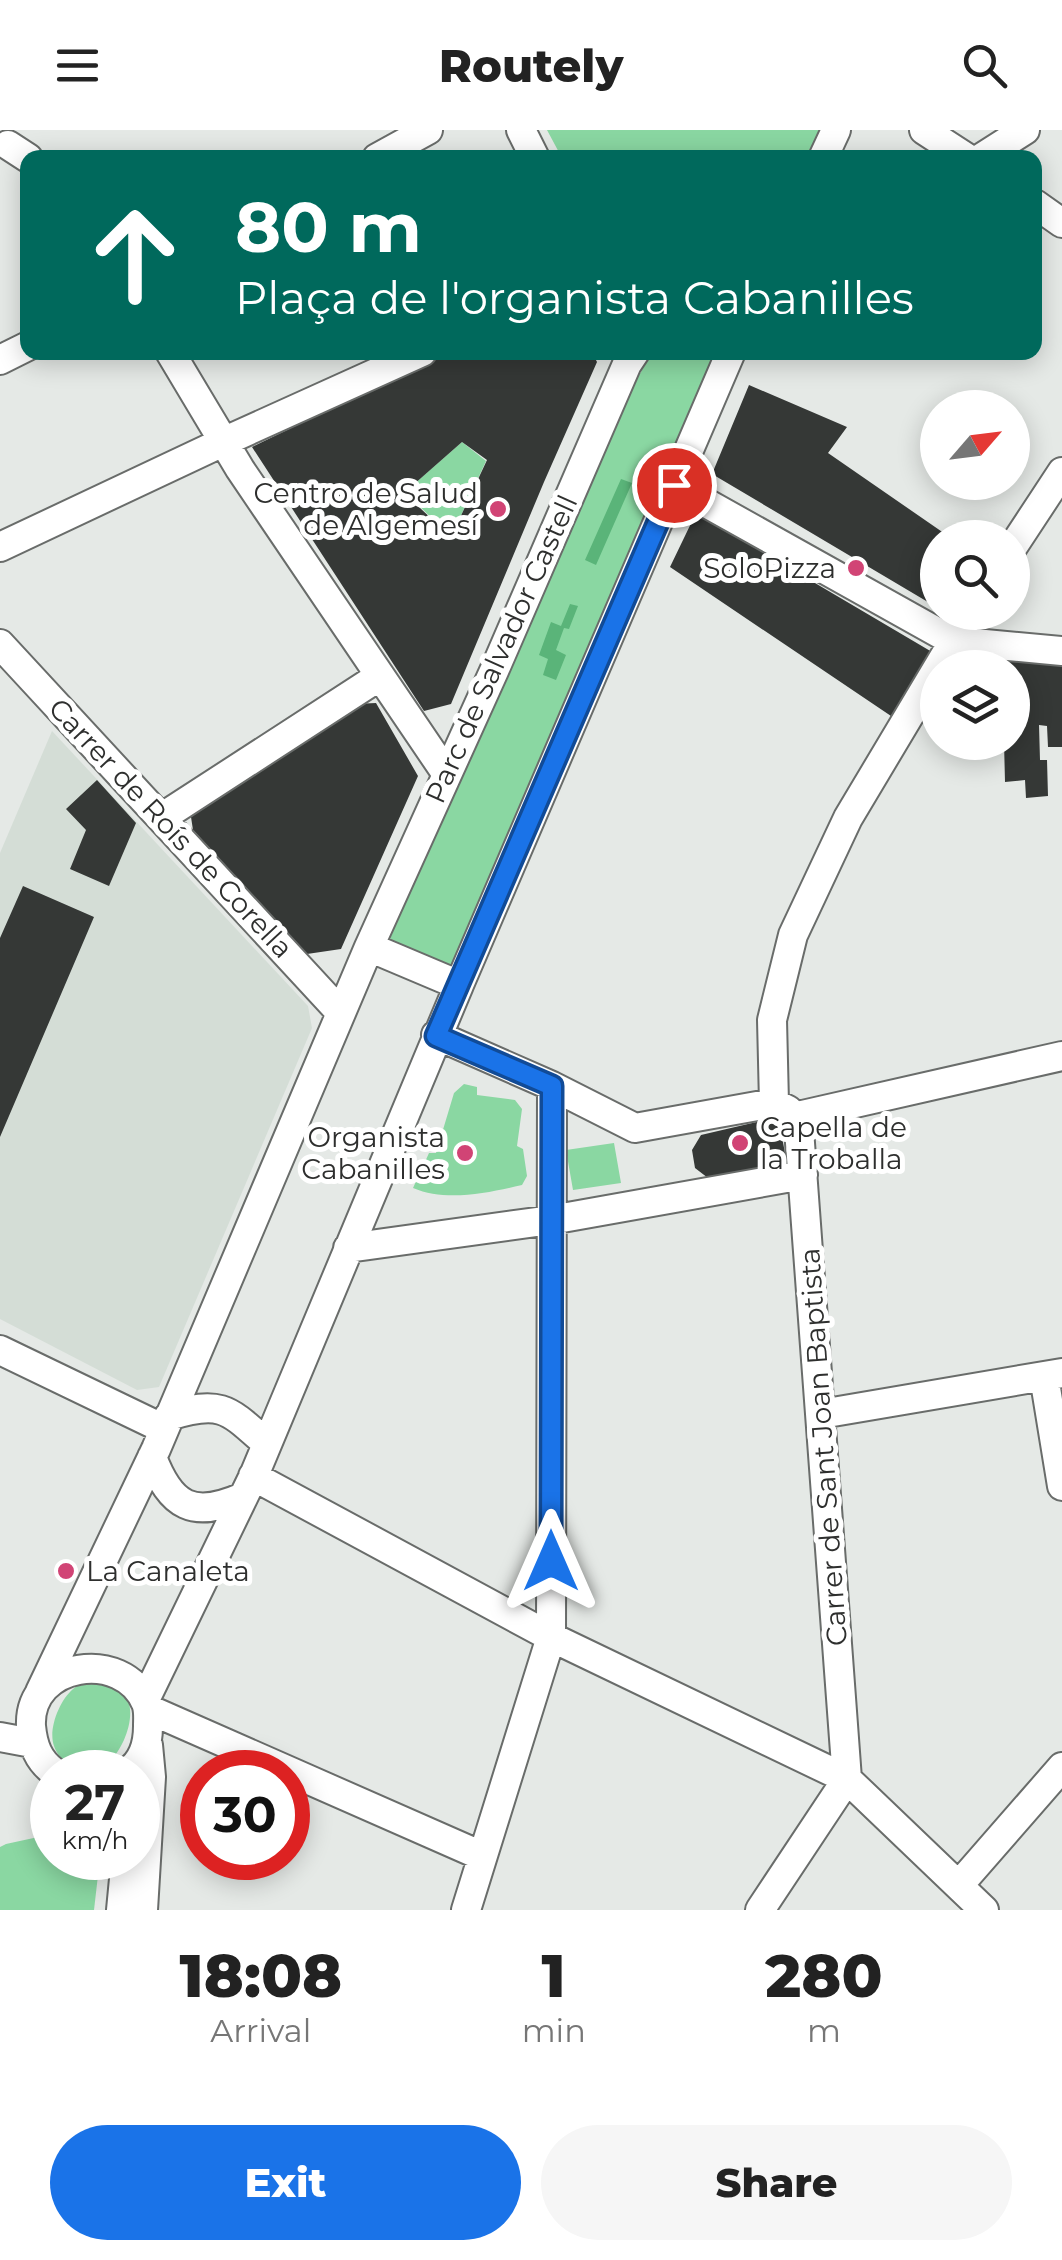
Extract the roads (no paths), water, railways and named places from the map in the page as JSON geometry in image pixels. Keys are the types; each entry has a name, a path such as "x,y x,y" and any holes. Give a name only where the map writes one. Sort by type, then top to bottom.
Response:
{"street":[{"path":"392,150 428,130"},
{"path":"924,130 955,150"},
{"path":"994,150 1026,130"},
{"path":"175,360 223,442 446,773"},
{"path":"0,547 404,360"},
{"name":"Parc de Salvador Castell","path":"32,1743 31,1716 40,1692 167,1423 369,947 494,671 626,360"},
{"path":"143,1910 150,1777 147,1705 267,1444 436,1036 728,360"},
{"path":"1030,521 1062,472"},
{"path":"674,485 953,640 1061,649"},
{"name":"Carrer de Sant Joan Baptista","path":"848,1779 803,1175 786,1109 772,1020 793,935 848,818 959,630"},
{"name":"Carrer de Roís de Corella","path":"0,644 341,1013"},
{"path":"161,818 380,676"},
{"path":"369,947 459,984"},
{"path":"436,1036 552,1086 636,1128 786,1109 1062,1056"},
{"path":"466,1910 551,1637 552,1086"},
{"path":"348,1248 551,1220 803,1175"},
{"path":"0,1350 167,1423 206,1407 225,1410 267,1444"},
{"path":"821,1414 1053,1375 1062,1486"},
{"path":"152,1457 171,1494 198,1508 211,1508 248,1487"},
{"path":"248,1487 848,1779 984,1910"},
{"path":"40,1692 59,1675 83,1667 108,1671 129,1681 147,1705 482,1856"},
{"path":"0,1737 32,1743 36,1750"},
{"path":"145,1750 148,1744"},
{"path":"959,1885 1062,1767"},
{"path":"760,1910 848,1779"},
{"path":"121,1910 124,1880"}],"place":[{"name":"Centro de Salud de Algemesí","path":"498,509"},
{"name":"SoloPizza","path":"856,568"},
{"name":"Capella de la Troballa","path":"740,1143"},
{"name":"Organista Cabanilles","path":"465,1153"},
{"name":"La Canaleta","path":"66,1571"}]}
